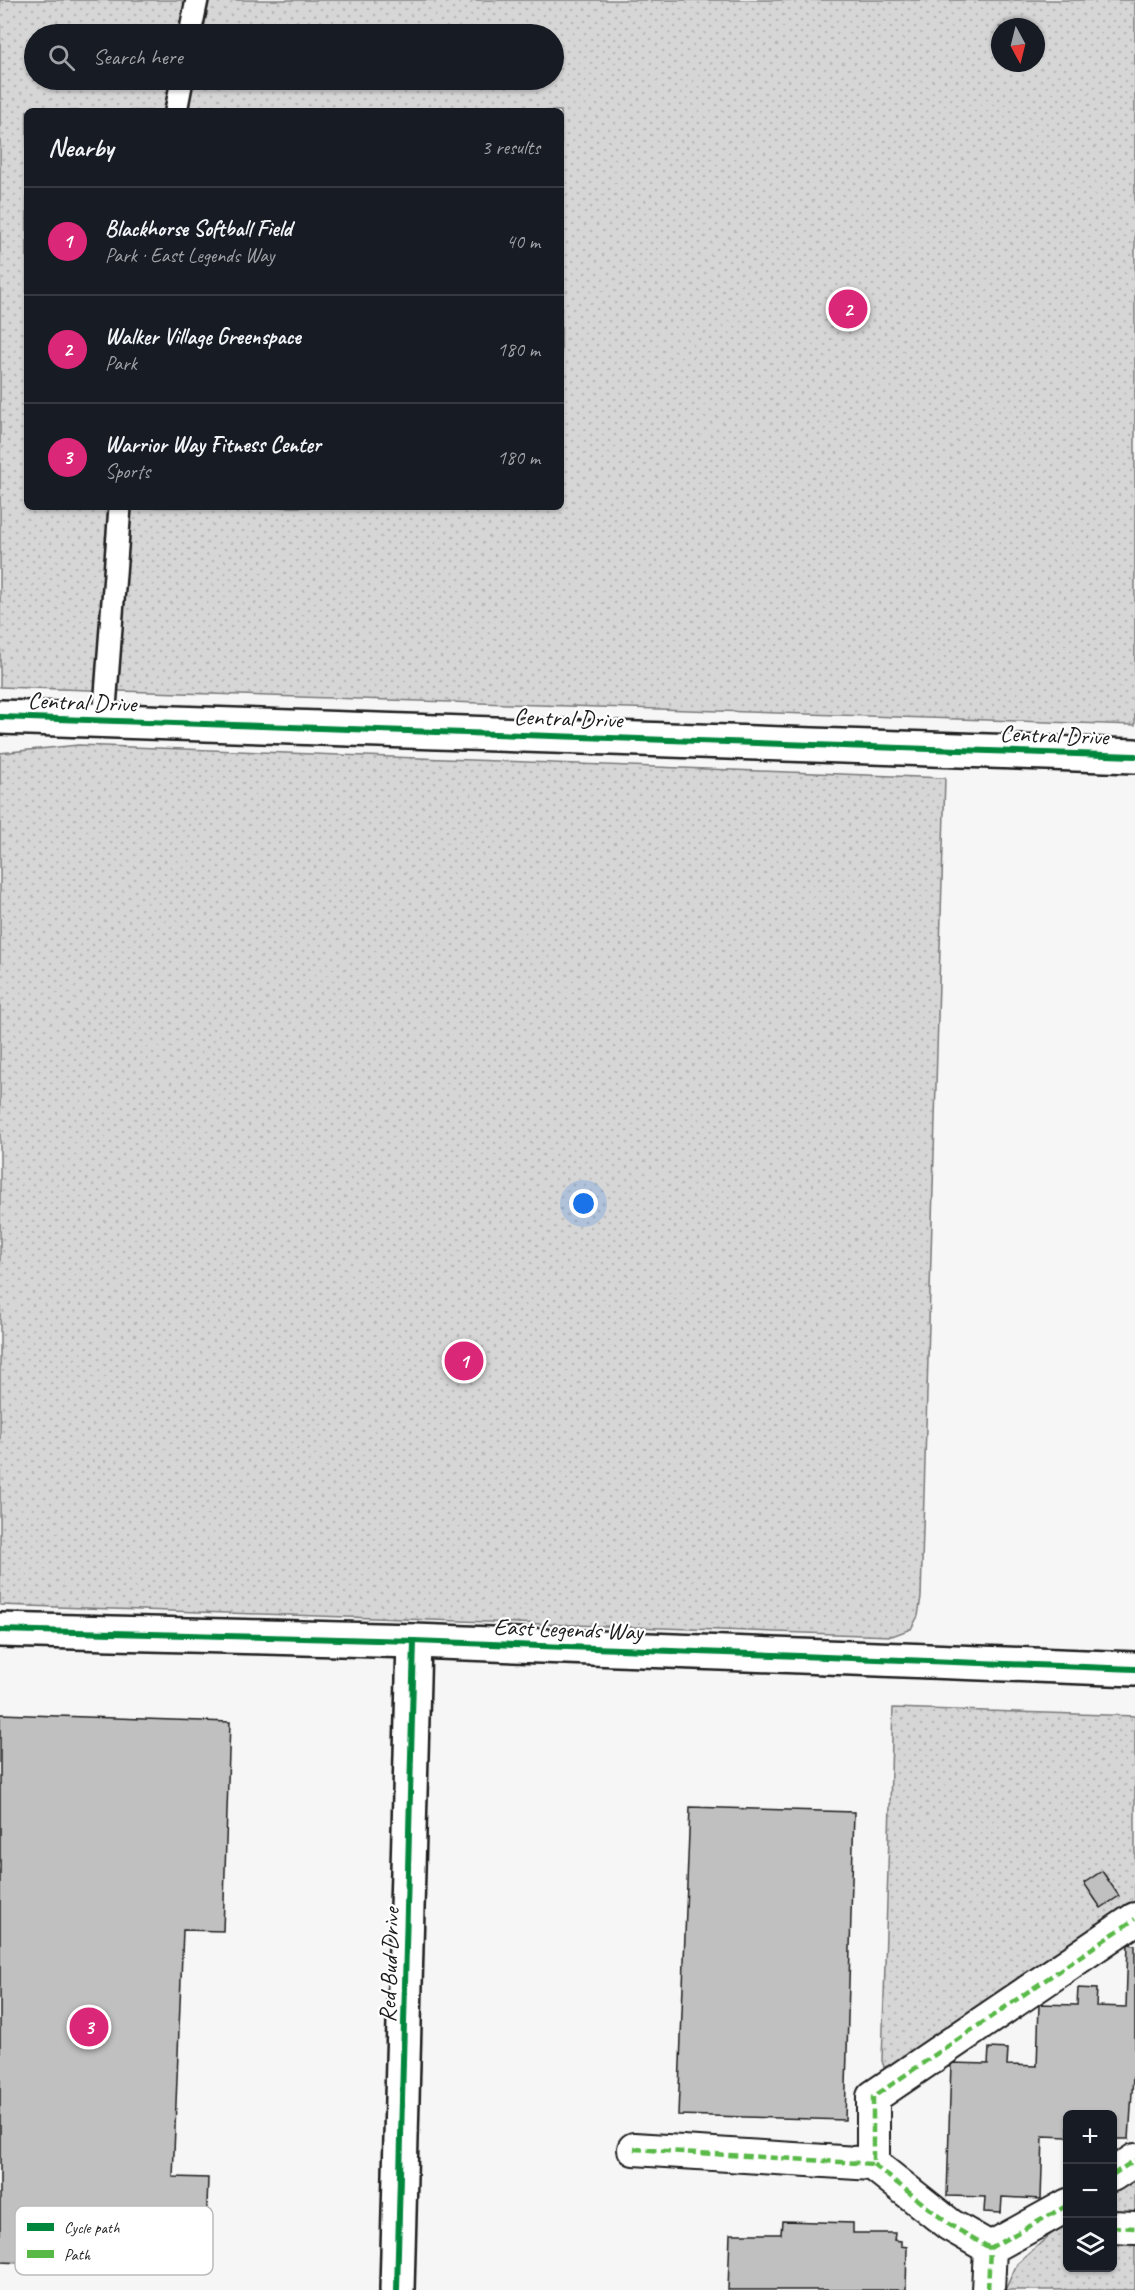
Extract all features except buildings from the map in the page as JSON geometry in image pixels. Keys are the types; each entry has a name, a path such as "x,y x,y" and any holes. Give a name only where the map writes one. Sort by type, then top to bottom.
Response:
{"street":[{"name":"Central Drive","path":"0,717 1135,756"},
{"name":"East Legends Way","path":"0,1630 414,1641 1135,1669"},
{"name":"Red Bud Drive","path":"397,2290 414,1641"},
{"path":"873,2164 873,2097 1135,1919"},
{"path":"634,2149 873,2164 950,2225 990,2248"},
{"path":"1117,2172 1135,2160"},
{"path":"990,2248 1063,2212"},
{"path":"1117,2228 1135,2228"},
{"path":"988,2290 990,2248"}],"lane":[{"path":"192,24 196,0"},
{"path":"177,108 180,90"},
{"path":"104,721 120,510"}],"shaded area":[{"path":"0,0 1135,0 1135,725 0,687"},
{"path":"78,745 945,778 921,1597 918,1616 911,1629 892,1636 0,1605 0,753"},
{"path":"893,1708 1135,1716 1135,1904 893,2065 884,2067 882,2061"},
{"path":"1135,2171 1135,2290 1005,2290 1017,2264 1063,2224 1063,2272 1117,2272 1117,2183"}],"marked path":[{"path":"990,2248 950,2225 873,2164 873,2097 1135,1919"},
{"path":"634,2149 873,2164"},
{"path":"1117,2172 1135,2160"},
{"path":"988,2290 990,2248 1063,2208"},
{"path":"1117,2227 1135,2228"}],"cycle path":[{"path":"0,717 1135,756"},
{"path":"0,1630 414,1641 1135,1669"},
{"path":"397,2290 414,1641"}],"place":[{"name":"Walker Village Greenspace","path":"848,309"},
{"name":"Blackhorse Softball Field","path":"464,1361"},
{"name":"Warrior Way Fitness Center","path":"89,2027"}]}
